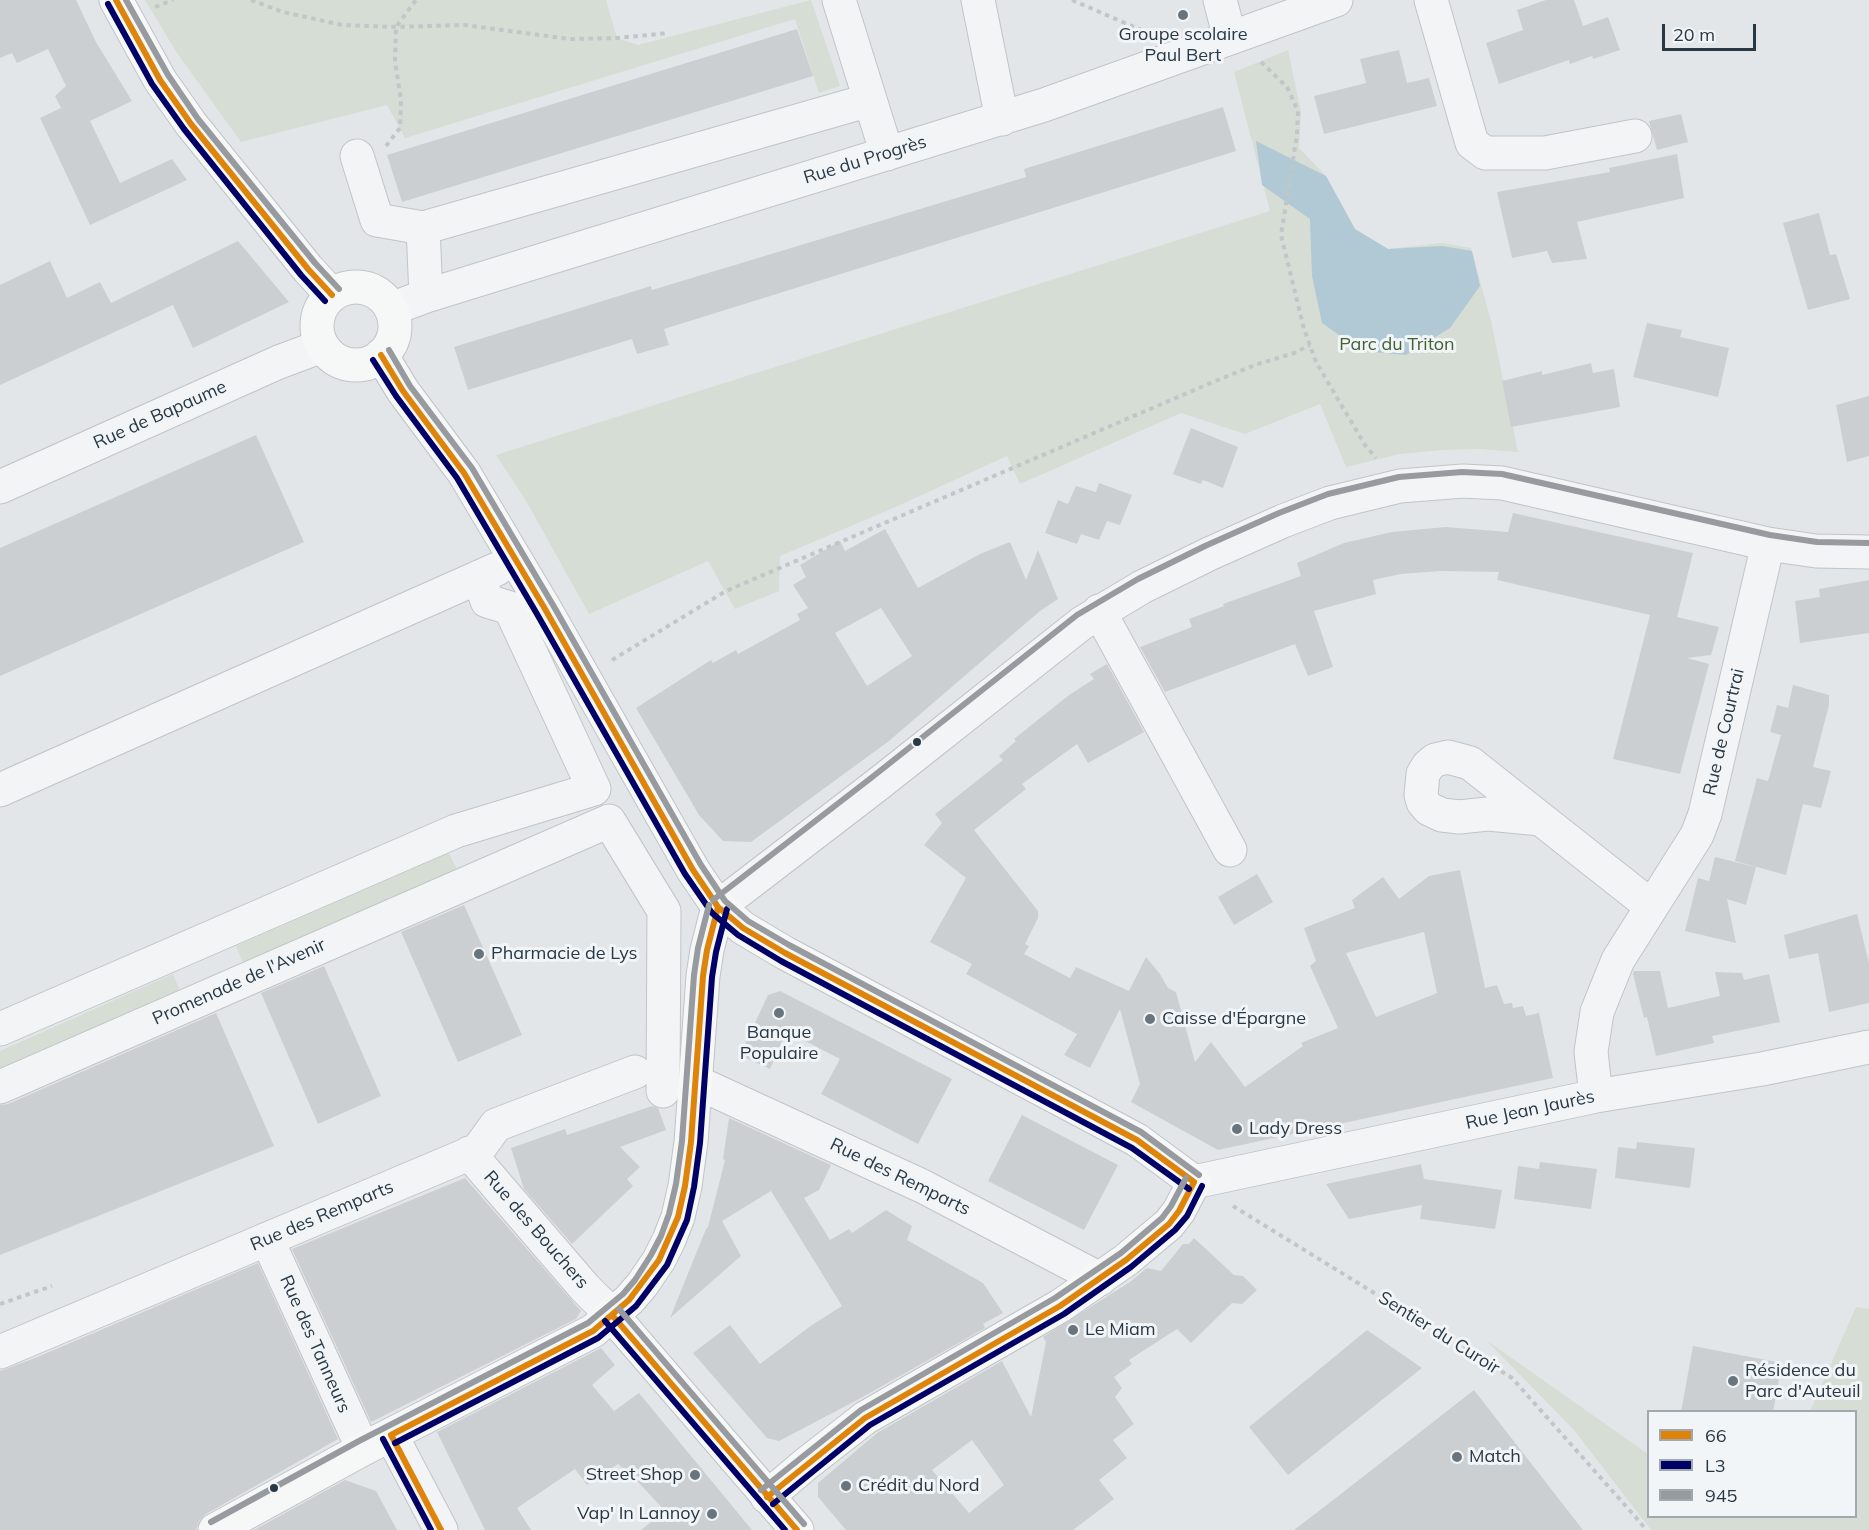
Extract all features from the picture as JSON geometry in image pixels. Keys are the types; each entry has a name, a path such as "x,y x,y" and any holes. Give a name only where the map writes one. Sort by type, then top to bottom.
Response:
{"main road":[{"path":"116,0 160,80 191,124 332,295"},
{"path":"361,287 376,292 391,309 394,334 381,355 363,364 350,364 331,356 322,346 316,322 321,307 332,295 346,288 361,287"},
{"path":"381,355 403,391 464,473 584,677 693,870 718,907 743,928 785,952 1137,1140 1194,1182 1179,1211 1169,1224 1136,1253 1060,1306 865,1418 767,1497"},
{"path":"215,1530 377,1442 573,1343 593,1331 629,1300 653,1268 669,1240 678,1217 688,1164 705,964 718,907"},
{"name":"Rue des Bouchers","path":"612,1315 797,1530"}],"street":[{"path":"839,0 887,154"},
{"path":"978,0 1002,119"},
{"path":"1220,0 1239,34"},
{"name":"Rue du Progrès","path":"391,309 426,296 1002,119 1336,0"},
{"path":"1431,0 1472,143 1485,153 1545,153 1635,136"},
{"path":"358,161 377,220 423,228 870,100"},
{"path":"423,228 426,296"},
{"name":"Rue de Bapaume","path":"0,487 279,362 322,346"},
{"path":"718,907 1100,611 1142,587 1283,521 1353,496 1400,486 1463,481 1503,483 1768,544 1816,551 1869,552"},
{"name":"Rue de Courtrai","path":"1596,1096 1591,1052 1597,1012 1618,960 1697,835 1705,814 1768,544"},
{"path":"0,790 516,560"},
{"path":"479,577 487,601 510,608 609,820 664,912 663,1091"},
{"path":"1100,611 1230,850"},
{"path":"0,1029 456,831 594,789"},
{"path":"1541,819 1651,906"},
{"name":"Promenade de l'Avenir","path":"0,1087 609,820"},
{"name":"Rue Jean Jaurès","path":"1194,1182 1596,1096 1762,1069 1869,1047"},
{"name":"Rue des Remparts","path":"0,1352 478,1150 496,1125 635,1072"},
{"name":"Rue des Remparts","path":"696,1082 922,1186 1100,1279"},
{"name":"Rue des Bouchers","path":"469,1153 564,1264 612,1315"},
{"name":"Rue des Tanneurs","path":"267,1239 377,1442 441,1530"}],"path":[{"path":"251,0 283,12 342,25 396,27 464,25 570,39 669,33"},
{"path":"358,161 386,148 400,128 401,100 396,61 396,27 416,0"},
{"path":"1072,0 1156,37"},
{"path":"1239,34 1259,60 1287,87 1298,111 1297,135 1281,235 1304,329 1316,362 1365,445 1400,486"},
{"path":"584,677 726,591 1213,382 1255,365 1294,354 1310,345"},
{"name":"Sentier du Curoir","path":"1194,1182 1512,1378 1646,1530"},
{"path":"0,1304 52,1286"}],"green space":[{"path":"145,0 606,0 617,38 638,45 811,0 840,86 819,93 795,19 405,138 387,105 241,142 177,53"},
{"name":"Parc du Triton","path":"1288,50 1301,112 1299,148 1326,176 1355,229 1388,249 1442,243 1471,248 1491,321 1518,452 1481,449 1443,450 1400,454 1346,467 1320,404 1245,434 1181,413 1020,484 1007,456 780,556 779,591 735,609 708,561 589,614 525,499 496,455 1270,211 1234,72"},
{"path":"449,853 459,874 245,968 236,946"},
{"path":"173,974 182,996 0,1077 0,1051"},
{"path":"1856,1307 1869,1309 1869,1530 1651,1530 1574,1430 1486,1340 1647,1453 1647,1518 1857,1518 1857,1410 1810,1410"}],"water":[{"path":"1256,141 1326,176 1355,229 1388,249 1442,246 1472,251 1480,286 1450,328 1406,355 1362,351 1322,323 1312,276 1310,219 1262,185"}],"building":[{"path":"0,0 76,0 96,42 132,101 90,121 120,183 172,159 187,180 90,225 40,118 61,108 55,96 66,86 48,49 17,63 12,53 0,58"},
{"path":"1546,0 1574,0 1583,26 1608,17 1620,50 1570,64 1569,60 1499,84 1486,43 1523,30 1517,10"},
{"path":"797,29 813,76 402,202 387,155"},
{"path":"1399,50 1407,83 1429,78 1437,106 1324,134 1314,96 1366,83 1360,59"},
{"path":"1223,107 1236,151 664,329 669,345 637,354 632,339 468,390 454,347 651,286 652,290 1026,177 1024,169"},
{"path":"1681,114 1688,142 1657,150 1649,121"},
{"path":"1677,154 1684,198 1577,222 1587,259 1552,263 1547,251 1512,258 1497,192 1610,172 1609,168"},
{"path":"1819,213 1830,255 1836,254 1850,299 1808,310 1783,223"},
{"path":"238,241 289,302 193,348 173,305 0,385 0,285 50,261 67,298 100,282 111,303"},
{"path":"1647,323 1682,330 1680,337 1729,348 1718,397 1633,377"},
{"path":"1591,363 1593,373 1614,369 1620,407 1511,427 1502,381 1542,371 1542,375"},
{"path":"1869,396 1869,456 1847,462 1836,405"},
{"path":"1191,428 1238,447 1223,488 1203,480 1201,484 1173,474"},
{"path":"256,435 304,542 0,676 0,548"},
{"path":"1099,483 1132,495 1120,525 1107,521 1099,540 1081,534 1077,544 1045,533 1058,500 1068,504 1076,486 1096,492"},
{"path":"1513,513 1693,553 1677,617 1719,627 1711,655 1687,658 1709,664 1680,774 1613,759 1650,615 1497,580 1499,572 1440,571 1401,574 1373,580 1376,594 1314,611 1333,667 1308,676 1295,644 1165,692 1140,647 1192,627 1189,619 1224,606 1223,604 1301,576 1297,563 1344,543 1392,532 1446,527 1508,532"},
{"path":"885,529 918,588 980,554 1010,542 1026,580 1038,550 1058,599 1040,611 889,741 751,842 723,841 699,815 636,708 711,660 713,663 736,650 738,654 800,620 797,614 808,608 793,585 806,577 800,565 840,541 845,551","holes":["881,608 912,656 867,686 835,633"]},
{"path":"1869,580 1869,633 1800,643 1795,601 1820,597 1819,589"},
{"path":"1107,664 1144,732 1088,763 1077,744 1022,784 1026,789 974,830 1038,911 1038,918 1025,944 1029,946 1024,954 1070,978 1076,967 1129,991 1146,957 1168,988 1176,992 1195,1062 1211,1042 1245,1087 1303,1046 1301,1043 1338,1028 1310,966 1316,961 1304,928 1355,908 1352,900 1383,877 1399,899 1429,876 1460,870 1485,988 1497,985 1504,1004 1512,1003 1513,1008 1523,1006 1526,1016 1539,1013 1553,1078 1218,1150 1131,1102 1140,1084 1120,1009 1090,1068 1064,1055 1077,1034 966,974 972,964 930,942 966,878 924,845 942,823 935,814 1003,760 999,756 1016,741 1014,739 1069,695 1094,679 1090,674","holes":["1424,932 1437,993 1376,1017 1346,953"]},
{"path":"1793,685 1829,695 1829,705 1813,767 1831,771 1821,808 1803,804 1786,875 1735,861 1757,778 1768,781 1781,735 1770,732 1777,705 1788,708"},
{"path":"1715,857 1756,867 1746,905 1727,899 1736,943 1685,931 1698,878 1709,881"},
{"path":"1257,874 1273,902 1234,925 1218,897"},
{"path":"464,905 522,1035 458,1062 401,932"},
{"path":"1857,914 1869,963 1869,1003 1829,1012 1818,953 1789,959 1784,935"},
{"path":"324,966 381,1096 318,1124 261,993"},
{"path":"1634,971 1660,971 1668,1008 1720,996 1715,972 1742,973 1744,980 1769,974 1780,1022 1712,1036 1714,1043 1656,1056 1647,1017 1644,1018"},
{"path":"780,991 952,1079 918,1144 821,1094 840,1059 786,1031 770,1069 740,1055 768,995"},
{"path":"216,1013 274,1146 0,1255 0,1105 8,1104"},
{"path":"652,1106 658,1108 666,1130 620,1147 640,1167 627,1179 633,1186 572,1244 524,1189 511,1148 565,1129 567,1135"},
{"path":"1022,1115 1118,1165 1084,1230 988,1181"},
{"path":"729,1118 831,1165 819,1190 804,1198 830,1240 849,1229 852,1233 886,1210 912,1226 907,1240 983,1283 1003,1313 983,1324 985,1328 861,1398 779,1441 767,1438 693,1353 730,1325 760,1364 812,1325 842,1306 771,1191 722,1221 741,1256 670,1318 708,1227 725,1160 723,1159"},
{"path":"1637,1142 1695,1148 1690,1188 1615,1178 1618,1147 1636,1149"},
{"path":"1540,1162 1597,1169 1591,1209 1514,1199 1518,1166 1539,1169"},
{"path":"1421,1164 1424,1179 1502,1190 1495,1229 1420,1219 1422,1205 1349,1219 1326,1184"},
{"path":"465,1178 581,1311 576,1319 371,1422 292,1249"},
{"path":"1194,1238 1234,1275 1243,1276 1257,1290 1242,1304 1232,1303 1191,1343 1177,1329 1129,1360 1132,1364 1114,1377 1122,1388 1115,1397 1134,1424 1113,1440 1127,1458 1099,1480 1114,1499 1073,1530 846,1530 818,1497 818,1483 877,1433 1002,1361 1031,1417 1046,1342 1043,1337 1130,1282 1147,1268 1161,1271 1183,1244 1189,1244","holes":["972,1440 1004,1485 969,1513 932,1470"]},
{"path":"258,1263 338,1439 206,1514 199,1521 196,1530 0,1530 0,1371"},
{"path":"1367,1330 1422,1368 1288,1475 1249,1427"},
{"name":"Résidence du Parc d'Auteuil","path":"1693,1346 1782,1363 1773,1410 1681,1410"},
{"path":"601,1348 615,1365 592,1385 614,1411 639,1393 752,1530 641,1530 665,1511 618,1464 587,1485 575,1469 517,1508 531,1530 485,1530 437,1432"},
{"name":"Match","path":"1474,1390 1583,1530 1294,1530 1328,1504"},
{"path":"345,1480 376,1491 397,1530 254,1530"}],"transit line":[{"name":"66","path":"116,0 160,80 191,124 308,269 332,295"},
{"name":"945","path":"126,0 168,75 198,119 315,263 339,289"},
{"name":"L3","path":"108,4 152,84 184,129 301,275 325,301"},
{"name":"945","path":"389,350 410,386 472,468 701,865 725,901 748,921 789,945 1141,1132 1199,1175"},
{"name":"66","path":"381,355 403,391 464,473 545,609 693,870 718,907 743,928 785,953 1137,1140 1194,1182"},
{"name":"L3","path":"373,360 396,396 457,478 685,874 712,913 738,935 781,961 1132,1148 1189,1189"},
{"name":"945","path":"713,900 1077,615 1138,579 1205,546 1328,494 1399,477 1462,472 1502,474 1770,535 1817,542 1869,543"},
{"name":"945","path":"211,1522 359,1441 588,1323 623,1294 635,1280 661,1236 676,1184 682,1141 694,975 709,905"},
{"name":"66","path":"391,1435 593,1331 629,1300 659,1260 678,1217 685,1186 691,1142 703,976 718,907"},
{"name":"L3","path":"395,1443 598,1338 636,1306 667,1265 687,1220 694,1187 700,1143 712,977 727,909"},
{"name":"945","path":"761,1490 861,1410 1055,1298 1121,1253 1162,1218 1186,1178"},
{"name":"66","path":"767,1497 865,1418 1060,1306 1126,1260 1169,1224 1179,1211 1194,1182"},
{"name":"L3","path":"773,1504 870,1425 1064,1314 1131,1267 1175,1230 1187,1216 1202,1186"},
{"name":"945","path":"619,1309 804,1524"},
{"name":"66","path":"612,1315 797,1530"},
{"name":"L3","path":"605,1321 785,1530"},
{"name":"66","path":"391,1435 441,1530"},
{"name":"L3","path":"383,1439 431,1530"}],"place":[{"name":"Groupe scolaire Paul Bert","path":"1183,15"},
{"name":"Pharmacie de Lys","path":"479,954"},
{"name":"Banque Populaire","path":"779,1013"},
{"name":"Caisse d'Épargne","path":"1150,1019"},
{"name":"Lady Dress","path":"1237,1129"},
{"name":"Le Miam","path":"1073,1330"},
{"name":"Résidence du Parc d'Auteuil","path":"1733,1381"},
{"name":"Match","path":"1457,1457"},
{"name":"Street Shop","path":"695,1475"},
{"name":"Crédit du Nord","path":"846,1486"},
{"name":"Vap' In Lannoy","path":"712,1514"}]}
